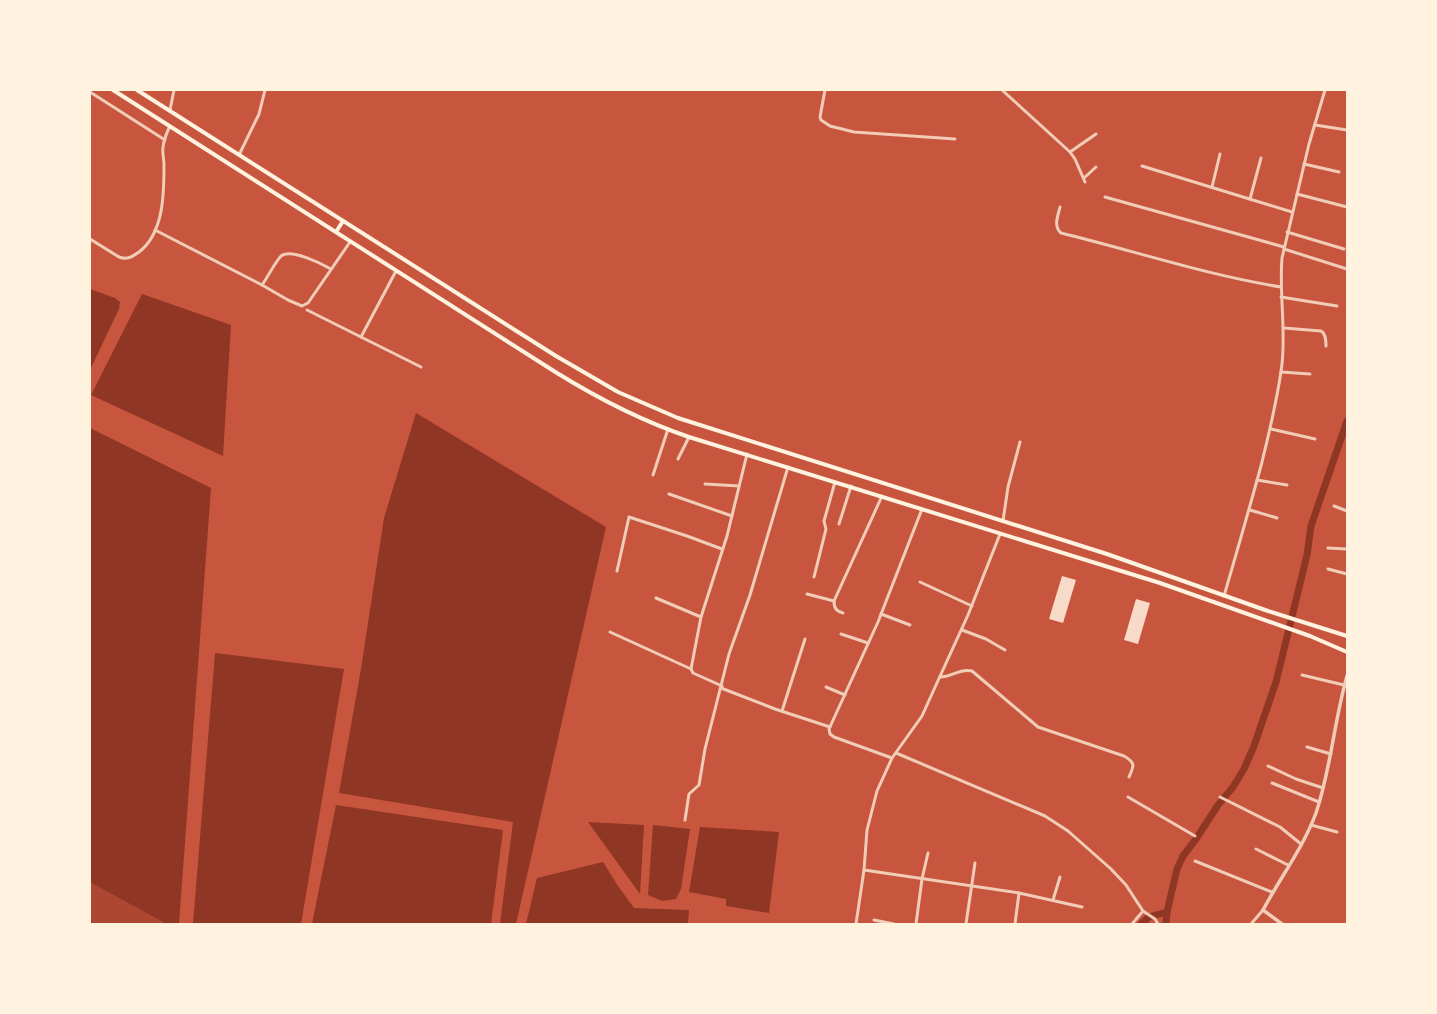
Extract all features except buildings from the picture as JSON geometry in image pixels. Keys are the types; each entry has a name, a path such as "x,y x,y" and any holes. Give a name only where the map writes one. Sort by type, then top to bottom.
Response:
{"main road":[{"path":"112,90 577,385 628,413 689,436 1160,583 1299,632 1347,652"},
{"path":"138,90 556,356 600,383 632,399 664,413 700,426 1107,554 1282,616 1347,636"},
{"path":"336,232 342,221"}],"street":[{"path":"170,110 174,90"},
{"path":"239,155 259,114 265,90"},
{"path":"825,90 820,117 821,120 830,126 854,132 955,140"},
{"path":"1002,90 1070,152 1075,159 1085,182"},
{"path":"1224,596 1250,510 1270,429 1281,372 1284,328 1281,297 1281,272 1284,248 1314,125 1325,90"},
{"path":"90,92 165,140"},
{"path":"1314,125 1347,130"},
{"path":"90,238 124,259 130,258 141,250 151,238 160,219 163,205 163,147 170,126"},
{"path":"1070,152 1096,134"},
{"path":"1212,187 1220,154"},
{"path":"1250,199 1260,158"},
{"path":"1304,164 1339,172"},
{"path":"1142,166 1292,212"},
{"path":"1084,178 1096,167"},
{"path":"1297,194 1347,206"},
{"path":"1105,197 1284,248 1347,269"},
{"path":"1060,207 1056,226 1061,232 1197,270 1245,281 1281,287"},
{"path":"154,230 302,306 308,304 350,242"},
{"path":"1288,232 1344,249"},
{"path":"262,285 281,256 287,254 316,261 331,269"},
{"path":"361,337 396,271"},
{"path":"1281,297 1337,306"},
{"path":"308,310 422,367"},
{"path":"1284,328 1321,331 1324,333 1326,346"},
{"path":"1281,372 1310,374"},
{"path":"653,475 668,429"},
{"path":"1270,429 1315,438"},
{"path":"678,459 689,436"},
{"path":"1003,521 1008,487 1020,442"},
{"path":"691,669 701,617 732,516 747,454"},
{"path":"685,820 689,794 699,785 704,749 729,654 753,588 788,467"},
{"path":"1258,480 1287,485"},
{"path":"814,577 826,529 824,521 835,482"},
{"path":"705,484 739,486"},
{"path":"839,524 851,486"},
{"path":"669,494 732,516"},
{"path":"843,614 836,609 834,606 834,601 882,496"},
{"path":"1334,506 1347,510"},
{"path":"892,758 834,737 829,731 881,614 922,509"},
{"path":"1250,510 1278,518"},
{"path":"617,571 629,517 722,549"},
{"path":"856,924 864,870 867,830 877,791 892,758 922,716 962,630 1000,534"},
{"path":"1328,548 1347,549"},
{"path":"1328,569 1347,574"},
{"path":"920,582 972,606"},
{"path":"807,594 834,601"},
{"path":"656,598 701,617"},
{"path":"881,614 910,625"},
{"path":"962,630 986,639 1005,650"},
{"path":"610,632 691,669 693,673 721,687 782,711 830,726"},
{"path":"841,634 868,643"},
{"path":"782,711 805,639"},
{"path":"940,677 946,677 961,670 972,671 1038,727 1124,756 1130,760 1133,763 1133,768 1129,777"},
{"path":"1302,675 1344,685"},
{"path":"1251,924 1263,910 1301,844 1311,825 1320,802 1347,676"},
{"path":"826,687 845,695"},
{"path":"1307,747 1331,754"},
{"path":"896,753 1045,816 1068,832 1111,869 1126,885 1143,911 1155,919 1158,924"},
{"path":"1268,766 1296,779 1323,788"},
{"path":"1272,783 1320,802"},
{"path":"1128,797 1194,836"},
{"path":"1220,797 1280,827 1301,844"},
{"path":"1311,825 1337,832"},
{"path":"1256,849 1288,865"},
{"path":"916,924 922,879 928,853"},
{"path":"1194,861 1272,892"},
{"path":"966,924 975,863"},
{"path":"864,870 1019,893 1082,908"},
{"path":"1053,900 1060,877"},
{"path":"1015,924 1019,893"},
{"path":"1263,910 1282,924"},
{"path":"1132,924 1143,911"},
{"path":"874,920 894,924"}],"shaded area":[{"path":"90,289 115,298 120,302 119,309 90,370"},
{"path":"142,294 231,325 223,456 91,395"},
{"path":"416,413 606,527 516,924 500,924 513,822 339,793 361,669 384,518"},
{"path":"90,428 211,488 179,924 167,924 90,882"},
{"path":"215,653 344,669 301,924 193,924"},
{"path":"336,805 503,830 491,924 312,924"},
{"path":"588,822 644,825 640,894"},
{"path":"653,825 690,829 681,889 676,899 662,901 648,895"},
{"path":"700,827 779,832 769,913 726,906 726,899 689,892"},
{"path":"603,862 634,908 689,910 688,924 526,924 537,878"},
{"path":"90,876 170,924 90,924"}],"waterway":[{"path":"1166,924 1167,912 1177,869 1183,856 1218,805 1233,787 1244,769 1254,746 1276,682 1307,555 1311,526 1347,421"},
{"path":"1141,924 1149,917 1167,912"}]}
